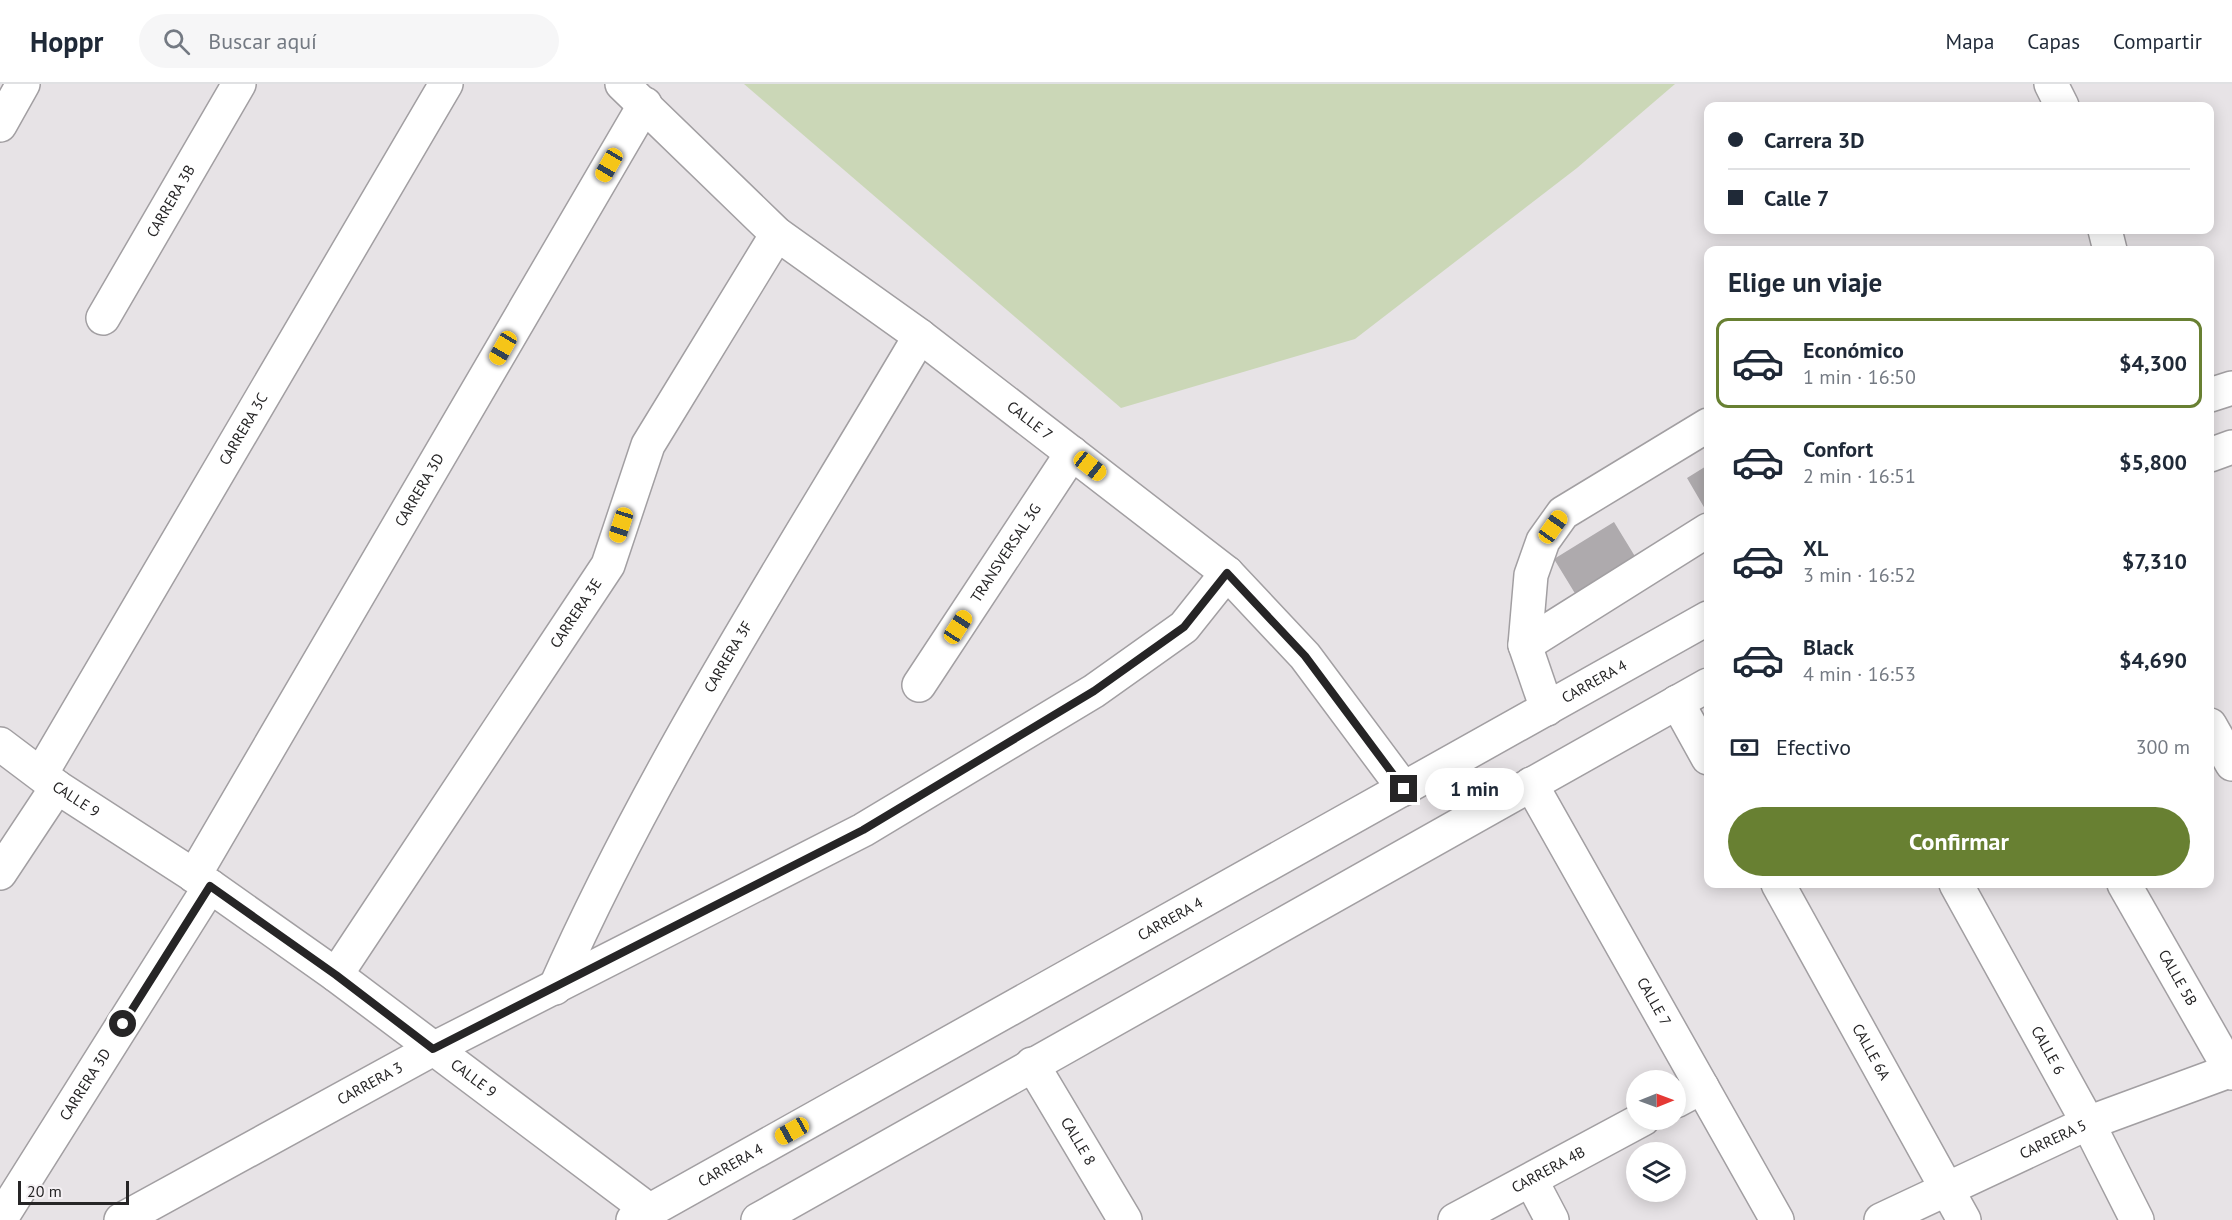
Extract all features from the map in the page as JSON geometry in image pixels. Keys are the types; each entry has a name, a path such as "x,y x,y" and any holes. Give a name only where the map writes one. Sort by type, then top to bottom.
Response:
{"street":[{"path":"0,125 23,84"},
{"name":"CARRERA 3B","path":"103,318 239,84"},
{"name":"CARRERA 3C","path":"0,873 49,781 446,84"},
{"path":"2051,84 2060,102"},
{"name":"CALLE 7","path":"634,94 777,234 921,336 1227,573 1305,656 1404,789"},
{"name":"CARRERA 3D","path":"0,1220 202,881 634,94"},
{"name":"CARRERA 3E","path":"336,975 608,565 648,445 777,234"},
{"name":"CARRERA 3F","path":"555,988 581,929 666,763 921,336"},
{"path":"2214,394 2232,388"},
{"path":"1547,709 1525,645 1531,575 1543,541 1563,513 1704,427"},
{"path":"2214,454 2232,447"},
{"name":"TRANSVERSAL 3G","path":"919,685 1072,453"},
{"path":"1525,645 1704,533"},
{"name":"CARRERA 3","path":"121,1220 433,1049 863,830 1094,691 1184,627 1227,573"},
{"name":"CARRERA 4","path":"641,1215 1704,620"},
{"path":"758,1220 1704,687"},
{"path":"1677,702 1704,751"},
{"path":"2214,732 2232,764"},
{"name":"CALLE 9","path":"0,744 49,781 202,881 336,975 433,1049 641,1215"},
{"name":"CALLE 7","path":"1531,784 1689,1094 1776,1220"},
{"name":"CALLE 6A","path":"1780,888 1965,1220"},
{"name":"CALLE 6","path":"1958,888 2088,1123 2137,1220"},
{"name":"CALLE 5B","path":"2126,888 2231,1071"},
{"name":"CALLE 8","path":"1032,1064 1124,1220"},
{"name":"CARRERA 5","path":"1881,1220 2088,1123 2231,1071"},
{"name":"CARRERA 4B","path":"1455,1220 1626,1128"},
{"path":"1531,1180 1551,1220"}],"green space":[{"path":"744,84 1675,84 1577,168 1355,339 1121,408"}],"building":[{"path":"1704,467 1704,507 1687,478"},
{"path":"1614,522 1636,558 1576,595 1554,559"}],"route":[{"path":"123,1024 210,886 336,975 433,1049 863,830 1094,691 1184,627 1227,573 1305,656 1404,789"}]}
